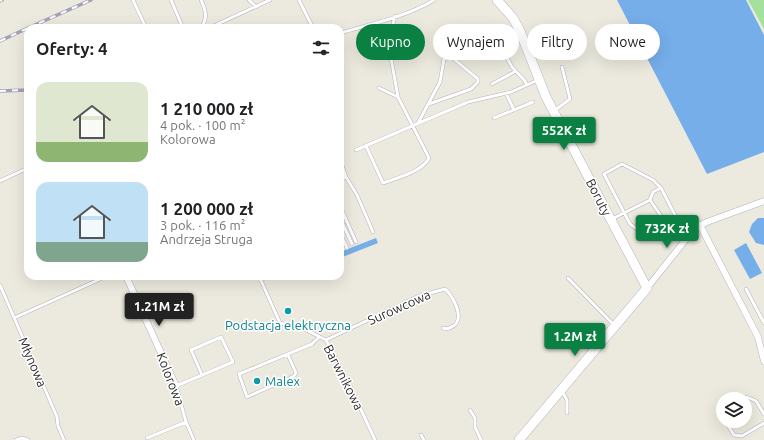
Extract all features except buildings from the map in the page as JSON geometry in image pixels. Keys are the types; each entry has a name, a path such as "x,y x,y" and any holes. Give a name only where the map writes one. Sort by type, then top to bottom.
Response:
{"street":[{"name":"Boruty","path":"497,0 513,18 539,80 554,111 647,288"},
{"path":"519,440 700,225 764,201"},
{"path":"700,225 763,348 764,361"},
{"name":"Kolorowa","path":"128,280 176,386"}],"lane":[{"path":"133,0 144,24"},
{"path":"171,0 181,24"},
{"path":"201,0 206,13 206,18 203,24"},
{"path":"249,0 256,7"},
{"path":"218,24 270,0"},
{"path":"299,0 311,24"},
{"path":"344,32 395,16 423,6 434,0"},
{"path":"393,24 395,16"},
{"path":"418,123 440,82 443,62 447,58 454,59 478,79 478,82 471,89 429,104"},
{"path":"366,146 383,183 409,173 424,164 429,158 398,97 392,60"},
{"path":"509,60 527,85"},
{"path":"554,111 570,100 562,67"},
{"path":"492,84 516,71"},
{"path":"356,150 468,102 506,93 539,80"},
{"path":"379,88 398,97"},
{"path":"506,93 514,110"},
{"path":"494,118 532,102"},
{"path":"636,229 630,224 604,174 605,172 622,164 653,180 661,188 678,219 670,229"},
{"path":"0,181 24,170"},
{"path":"344,171 373,232"},
{"path":"610,220 650,200 653,192 661,188"},
{"path":"650,200 670,229 685,241"},
{"path":"344,215 356,242"},
{"path":"344,227 352,244"},
{"path":"344,242 347,248"},
{"path":"568,278 615,325"},
{"path":"14,318 98,280"},
{"name":"Barwnikowa","path":"260,280 280,323 302,328 326,340 351,388 375,440"},
{"name":"Młynowa","path":"0,285 56,417 64,440"},
{"name":"Surowcowa","path":"326,340 419,296 445,289 453,299 459,317 457,323 452,327 446,329 443,328"},
{"path":"746,290 764,323"},
{"path":"141,310 178,294"},
{"path":"176,386 233,362 222,337 191,350 202,375"},
{"path":"288,355 296,373 294,376 247,396 239,374 312,344 319,337"},
{"name":"Kolorowa","path":"176,386 186,422 194,440"},
{"path":"561,390 567,400 567,413"},
{"path":"752,399 756,401 764,414"},
{"path":"470,410 475,418 475,427 481,440"},
{"path":"147,438 186,422"},
{"path":"730,428 734,435 742,436 764,424"},
{"path":"421,435 424,440"},
{"path":"16,440 22,438 28,440"}],"green space":[{"path":"748,0 764,0 764,29"}],"water":[{"path":"617,0 746,0 764,35 764,152 707,174 648,60 660,60 660,24 629,24"},
{"path":"758,218 764,218 764,245 756,243 749,232 752,224"},
{"path":"376,238 378,243 344,256 344,250"},
{"path":"746,243 762,273 750,279 734,250"}],"railway":[{"path":"37,24 91,0"},
{"path":"0,41 24,30"},
{"path":"0,91 24,90"}],"place":[{"name":"Podstacja elektryczna","path":"288,311"},
{"name":"Malex","path":"257,381"}]}
